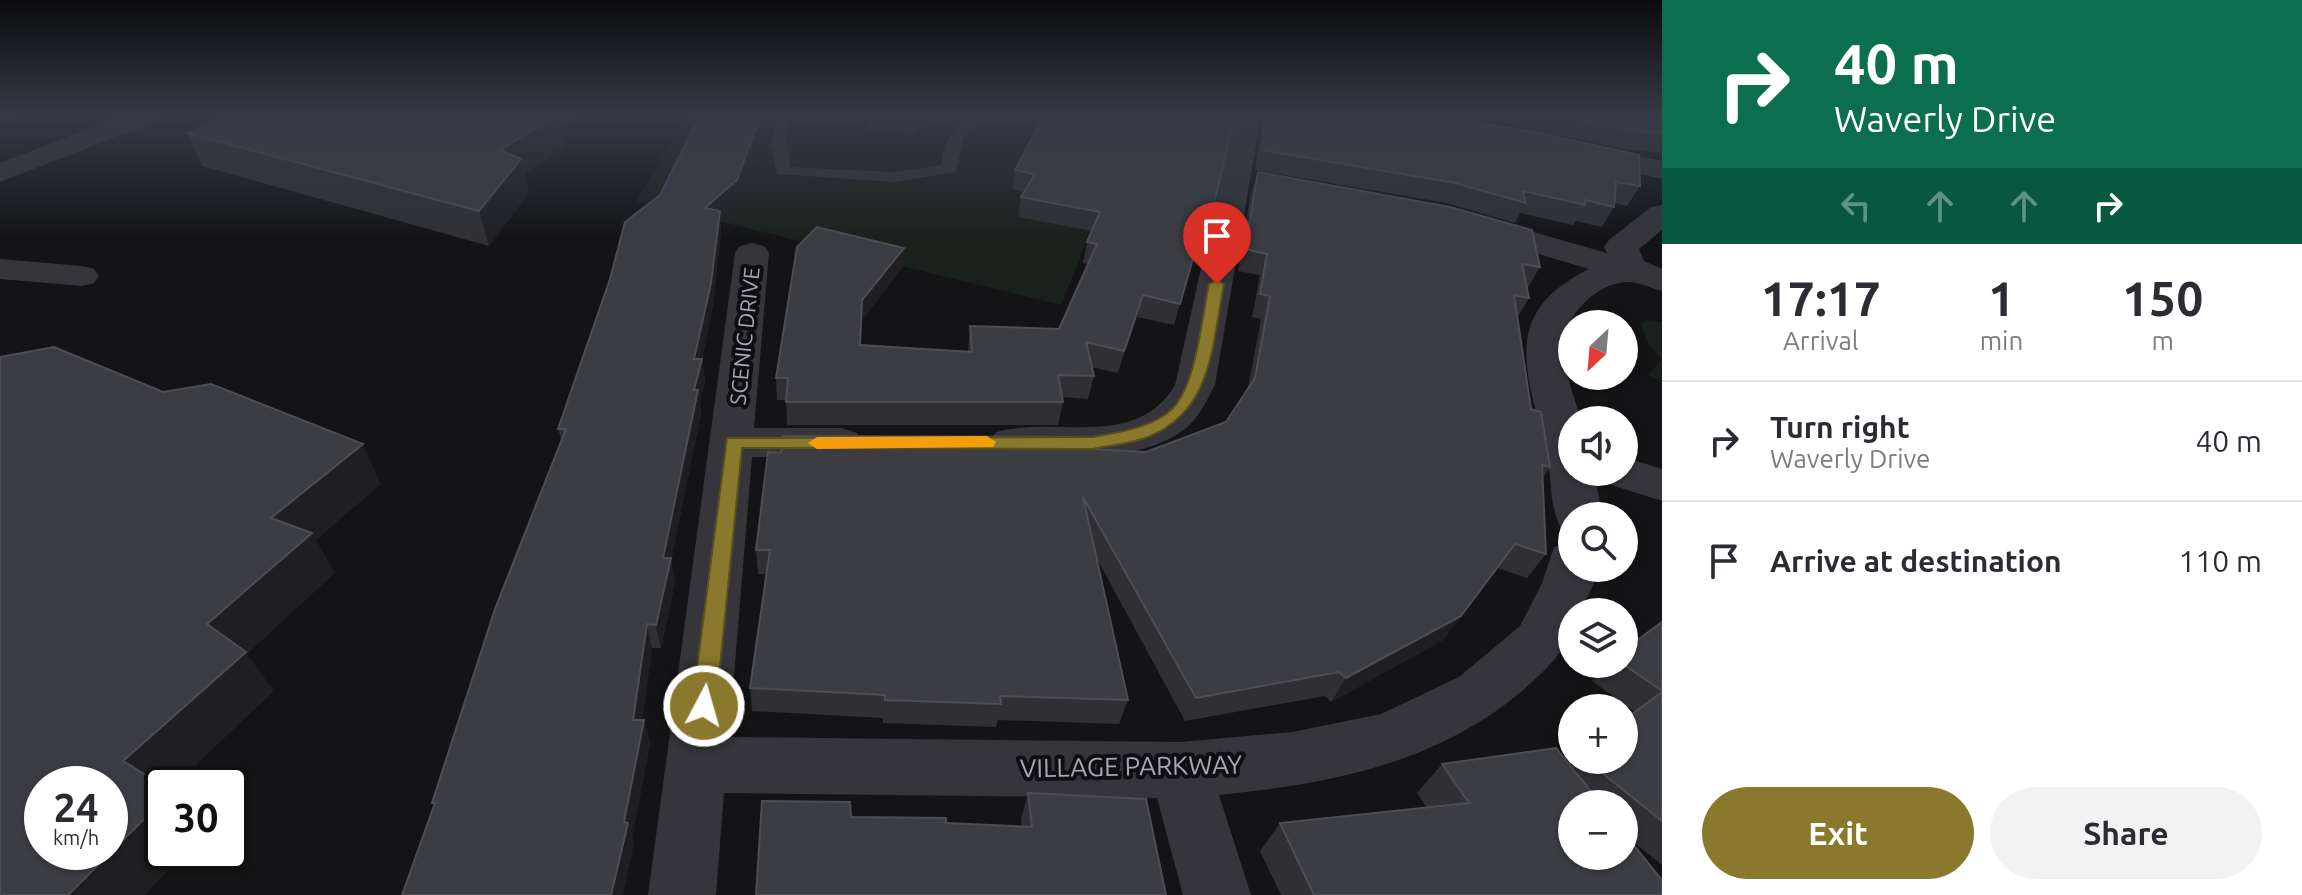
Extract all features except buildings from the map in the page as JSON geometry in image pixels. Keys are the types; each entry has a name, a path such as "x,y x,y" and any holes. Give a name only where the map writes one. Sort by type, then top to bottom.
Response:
{"street":[{"path":"0,173 41,157"},
{"path":"981,443 1093,443 1142,433 1179,412 1195,385 1254,180 1252,157"},
{"path":"1603,157 1662,170"},
{"path":"1652,272 1621,247 1662,214"},
{"path":"1445,216 1652,272"},
{"name":"SCENIC DRIVE","path":"682,895 734,442 752,253"},
{"path":"0,269 82,276"},
{"path":"1558,421 1543,352 1550,317 1584,286 1601,277 1652,272"},
{"path":"734,442 871,443"},
{"path":"1638,477 1662,485"},
{"name":"VILLAGE PARKWAY","path":"697,765 1180,770 1292,760 1389,739 1479,694 1539,642 1568,582"},
{"path":"1180,770 1217,895"}],"lane":[{"path":"781,157 783,171 894,177 950,169 949,157"}],"shaded area":[{"path":"663,157 1120,157 1061,305 636,201"},
{"path":"1646,320 1662,322 1662,359 1649,345 1641,324"},
{"path":"1662,359 1662,381 1648,375"}],"slow traffic":[{"path":"817,443 987,442"}],"route":[{"path":"704,706 734,442 1093,443 1142,433 1179,412 1195,385 1217,284"}]}
